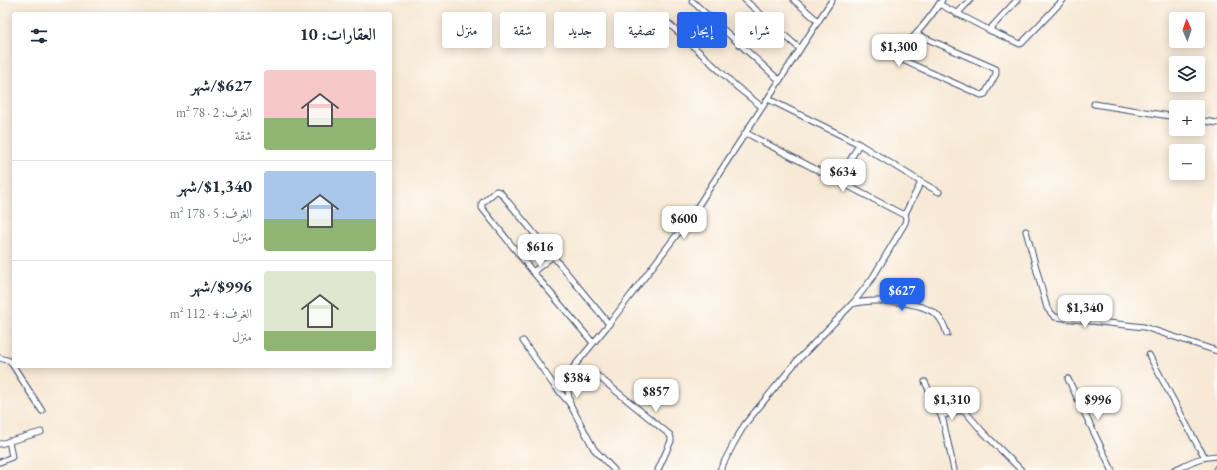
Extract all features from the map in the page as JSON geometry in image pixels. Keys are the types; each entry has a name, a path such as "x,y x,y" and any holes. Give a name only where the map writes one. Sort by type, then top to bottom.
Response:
{"street":[{"path":"745,0 800,49"},
{"path":"794,0 818,21"},
{"path":"570,404 566,377 609,324 694,212 832,0"},
{"path":"957,14 970,0"},
{"path":"989,30 1017,0"},
{"path":"916,34 996,69 996,74 985,94 981,95 898,58 898,54 916,34 925,24 941,2 957,14 1018,44 1022,43 1063,0"},
{"path":"692,1 704,12"},
{"path":"669,24 677,31"},
{"path":"727,33 779,80"},
{"path":"695,48 737,87 762,107"},
{"path":"768,99 859,144 920,182 939,192"},
{"path":"1094,104 1169,116"},
{"path":"1205,121 1217,123"},
{"path":"746,133 902,214 905,213"},
{"path":"840,181 859,144"},
{"path":"720,470 745,424 796,362 852,304 873,277 905,223 905,213 920,182"},
{"path":"593,343 533,272 482,208 482,203 496,191 500,192 609,324"},
{"path":"1026,231 1047,308 1055,317 1144,328 1217,351"},
{"path":"533,272 553,256"},
{"path":"852,304 861,301 878,300 928,309 938,316 944,324 947,334"},
{"path":"523,342 553,384 570,404 594,449 614,470"},
{"path":"1148,355 1205,457"},
{"path":"0,358 7,360 12,365"},
{"path":"14,368 42,411"},
{"path":"594,373 670,435 671,441 658,470"},
{"path":"1068,379 1112,470"},
{"path":"925,382 942,416 954,470"},
{"path":"942,416 964,410 982,431 1021,470"},
{"path":"0,444 41,432"},
{"path":"0,462 12,457 9,441"},
{"path":"1174,470 1195,460 1217,456"}]}
